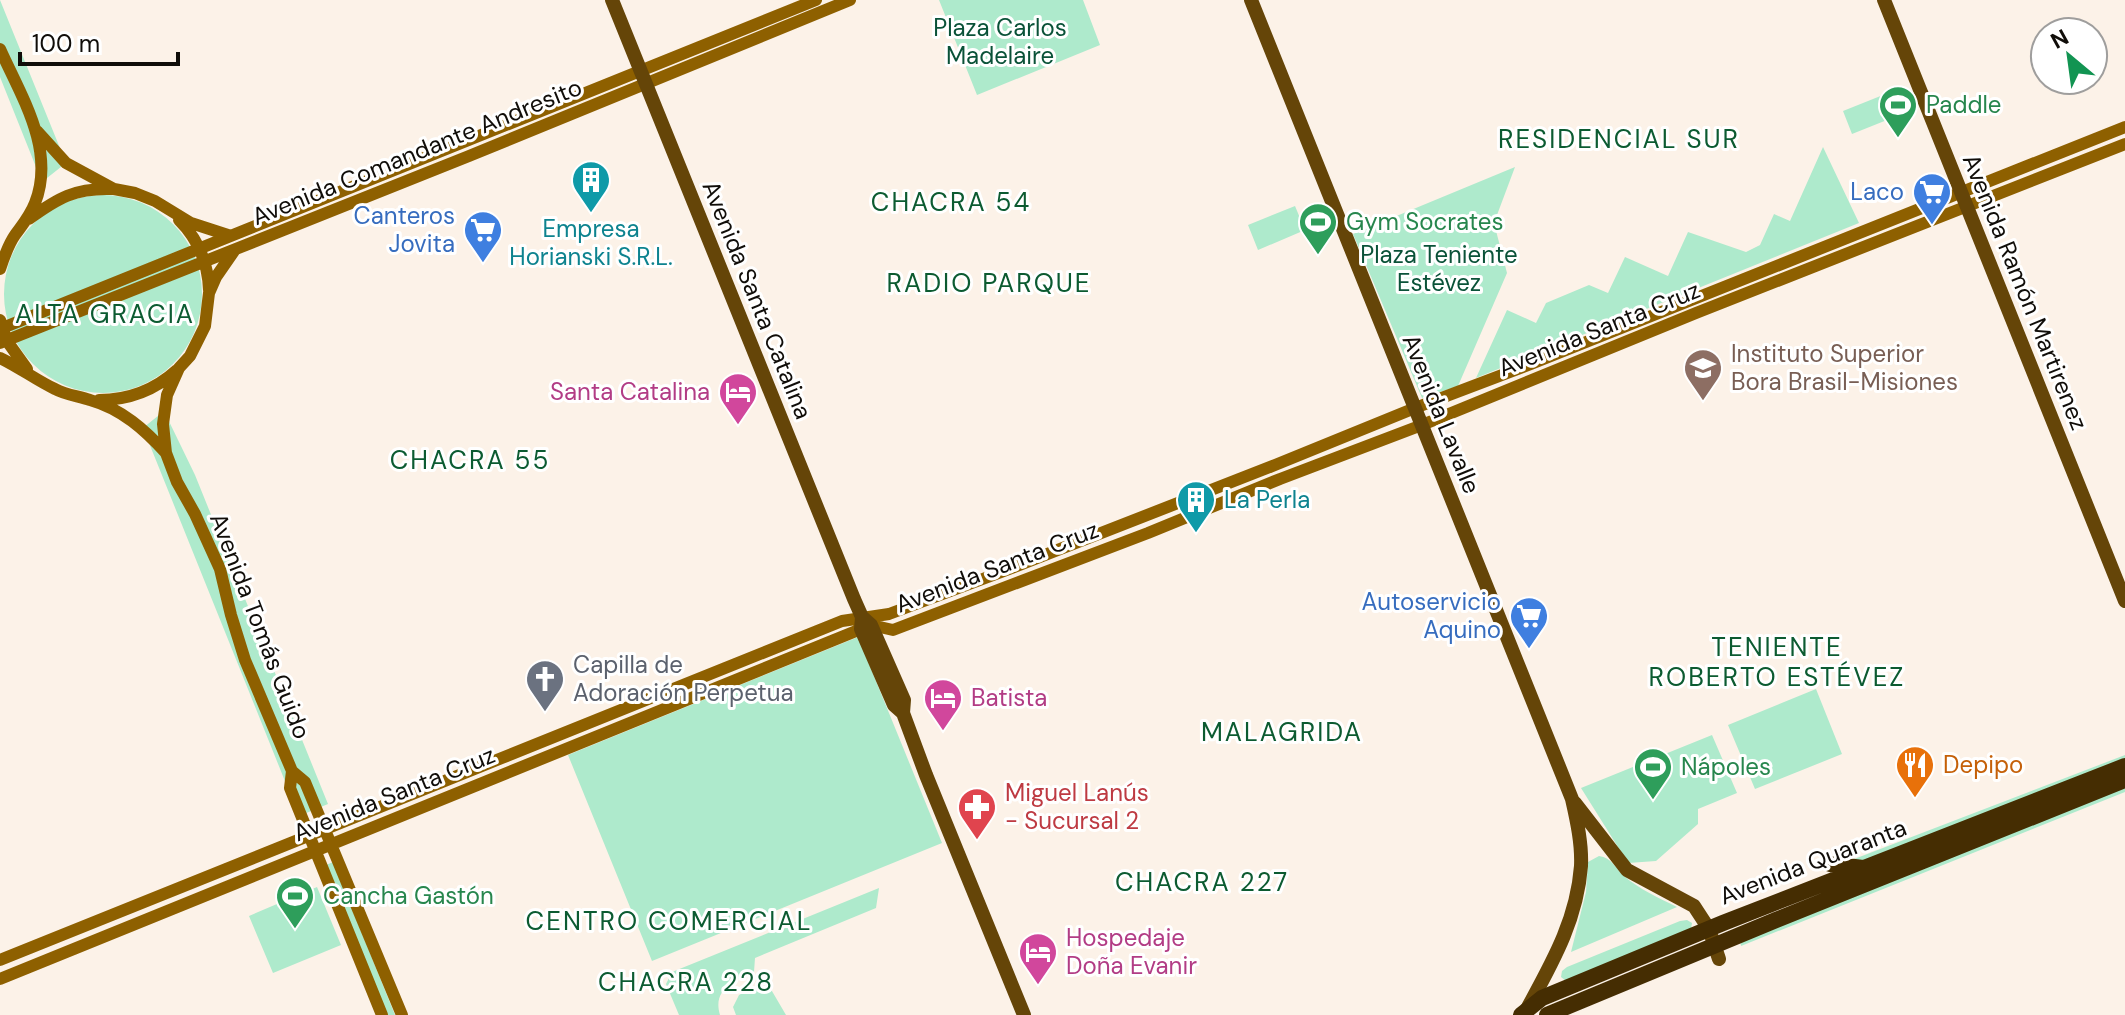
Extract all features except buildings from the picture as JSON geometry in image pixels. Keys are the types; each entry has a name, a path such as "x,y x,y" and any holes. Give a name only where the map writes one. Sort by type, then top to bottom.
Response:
{"highway":[{"name":"Avenida Quaranta","path":"1525,1015 1542,998 2125,766"},
{"name":"Avenida Quaranta","path":"1547,1015 1717,952 1776,920 2125,780"},
{"path":"1830,864 1864,868"}],"main road":[{"name":"Avenida Santa Catalina","path":"612,0 865,624 894,705 903,713 1024,1015"},
{"name":"Avenida Comandante Andresito","path":"2,332 233,242 469,156 816,0"},
{"name":"Avenida Comandante Andresito","path":"643,77 850,0"},
{"name":"Avenida Lavalle","path":"1251,0 1572,799 1581,865 1576,902 1566,933 1525,1015"},
{"name":"Avenida Ramón Martirenez","path":"1884,0 2125,601"},
{"path":"0,49 36,130 42,182 27,220 5,253 0,269"},
{"name":"Avenida Santa Cruz","path":"0,979 889,614 1517,370 2125,127"},
{"path":"36,130 66,163 114,189"},
{"name":"Avenida Santa Cruz","path":"0,960 842,621 893,630 1422,425 2125,144"},
{"path":"27,220 60,197 94,189 114,189 155,201 191,223 233,242"},
{"path":"172,213 184,225 202,255 209,293"},
{"name":"Avenida Tomás Guido","path":"0,358 55,389 92,400 130,397 155,387 179,368 194,349 205,326 209,293 233,242"},
{"name":"Avenida Tomás Guido","path":"2,332 21,362 39,379"},
{"name":"Avenida Tomás Guido","path":"179,368 167,395 164,411 166,453 220,569 245,660 292,771 305,782 402,1015"},
{"name":"Avenida Tomás Guido","path":"92,400 143,428 166,453"},
{"name":"Avenida Tomás Guido","path":"292,771 290,788 382,1015"},
{"name":"Avenida Lavalle","path":"1572,799 1627,870 1694,906 1709,929"},
{"path":"1709,929 1717,952"}],"green space":[{"path":"0,0 66,163 42,182 0,77"},
{"name":"Plaza Carlos Madelaire","path":"939,0 1083,0 1100,45 977,95"},
{"path":"1893,91 1902,114 1852,134 1843,111"},
{"path":"1823,147 1859,223 1476,378 1507,310 1536,323 1546,303 1589,285 1608,293 1625,257 1668,276 1688,232 1746,252 1760,245 1774,214 1790,221"},
{"name":"Plaza Teniente Estévez","path":"1515,167 1494,223 1507,273 1458,386 1422,398 1353,234"},
{"path":"103,195 141,202 173,224 195,256 202,294 195,332 173,364 141,386 103,393 65,386 33,364 11,332 4,294 11,256 33,224 65,202"},
{"path":"1295,206 1305,230 1258,250 1248,225"},
{"path":"164,411 195,475 328,804 299,816 143,428"},
{"path":"858,637 942,843 652,961 568,755"},
{"path":"1816,689 1842,754 1755,789 1728,725"},
{"name":"Nápoles","path":"1712,735 1737,793 1698,809 1698,824 1656,861 1628,863 1581,788"},
{"path":"2125,755 2125,762 1861,863 1849,861"},
{"path":"2125,785 2125,792 1741,946 1740,940"},
{"path":"1599,856 1610,861 1636,885 1677,907 1571,952 1586,892 1588,862"},
{"path":"333,862 395,1015 387,1015 326,865"},
{"name":"Cancha Gastón","path":"317,887 341,945 273,973 249,916"},
{"path":"879,888 876,908 755,958 754,972 733,982 722,992 718,1006 720,1015 679,1015 666,984 672,972"},
{"path":"1687,920 1692,923 1691,929 1566,981 1561,977 1567,967"},
{"path":"756,986 769,986 786,1015 736,1015 733,1007 739,995"}],"place":[{"name":"Paddle","path":"1898,139"},
{"name":"Empresa Horianski S.R.L.","path":"591,214"},
{"name":"Laco","path":"1932,226"},
{"name":"Gym Socrates","path":"1318,256"},
{"name":"Canteros Jovita","path":"483,264"},
{"name":"Instituto Superior Bora Brasil-Misiones","path":"1703,402"},
{"name":"Santa Catalina","path":"738,426"},
{"name":"La Perla","path":"1196,534"},
{"name":"Autoservicio Aquino","path":"1529,650"},
{"name":"Capilla de Adoración Perpetua","path":"545,713"},
{"name":"Batista","path":"943,732"},
{"name":"Depipo","path":"1915,799"},
{"name":"Nápoles","path":"1653,801"},
{"name":"Miguel Lanús - Sucursal 2","path":"977,841"},
{"name":"Cancha Gastón","path":"295,930"},
{"name":"Hospedaje Doña Evanir","path":"1038,986"}],"district":[{"name":"RESIDENCIAL SUR","path":"1619,139"},
{"name":"CHACRA 54","path":"951,202"},
{"name":"RADIO PARQUE","path":"989,283"},
{"name":"ALTA GRACIA","path":"105,314"},
{"name":"CHACRA 55","path":"470,460"},
{"name":"TENIENTE ROBERTO ESTÉVEZ","path":"1777,662"},
{"name":"MALAGRIDA","path":"1282,732"},
{"name":"CHACRA 227","path":"1202,882"},
{"name":"CENTRO COMERCIAL","path":"669,921"},
{"name":"CHACRA 228","path":"686,982"}]}
